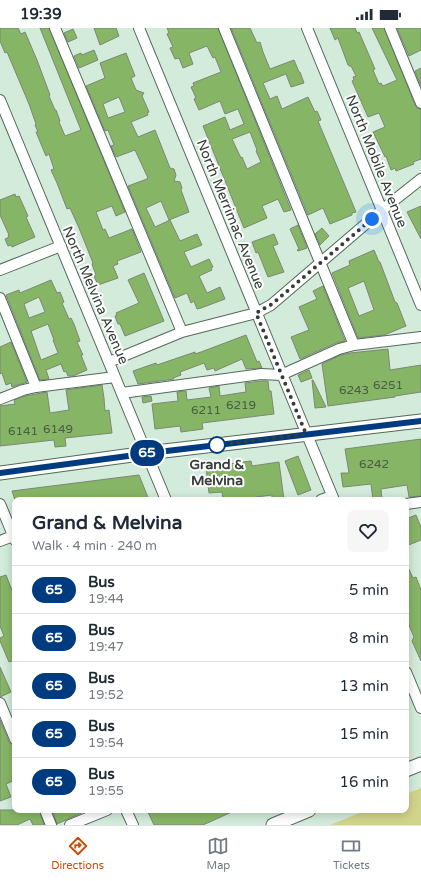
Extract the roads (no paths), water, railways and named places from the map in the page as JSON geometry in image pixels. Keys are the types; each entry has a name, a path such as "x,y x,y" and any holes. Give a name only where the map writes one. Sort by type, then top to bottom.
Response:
{"main road":[{"path":"0,473 147,453 421,421"},
{"path":"409,769 421,764"},
{"path":"272,825 294,813"}],"street":[{"path":"55,28 182,332"},
{"name":"North Merrimac Avenue","path":"139,28 333,497"},
{"path":"224,28 354,345"},
{"name":"North Mobile Avenue","path":"306,28 421,305"},
{"path":"390,28 421,103"},
{"name":"North Melvina Avenue","path":"0,100 165,497"},
{"path":"109,362 182,332 256,313 272,304 382,210 421,179"},
{"path":"0,270 61,246"},
{"path":"0,298 36,387"},
{"path":"122,393 261,374 281,374 339,349 354,345 421,337"},
{"path":"0,399 36,387 115,377"},
{"path":"409,504 421,503"},
{"path":"0,504 12,533"},
{"path":"0,541 12,538"},
{"path":"413,685 421,708"},
{"path":"0,704 12,732"},
{"path":"46,813 52,825"},
{"path":"70,825 100,813"},
{"path":"127,813 133,825"}],"place":[{"name":"Grand & Melvina","path":"217,445"}]}
